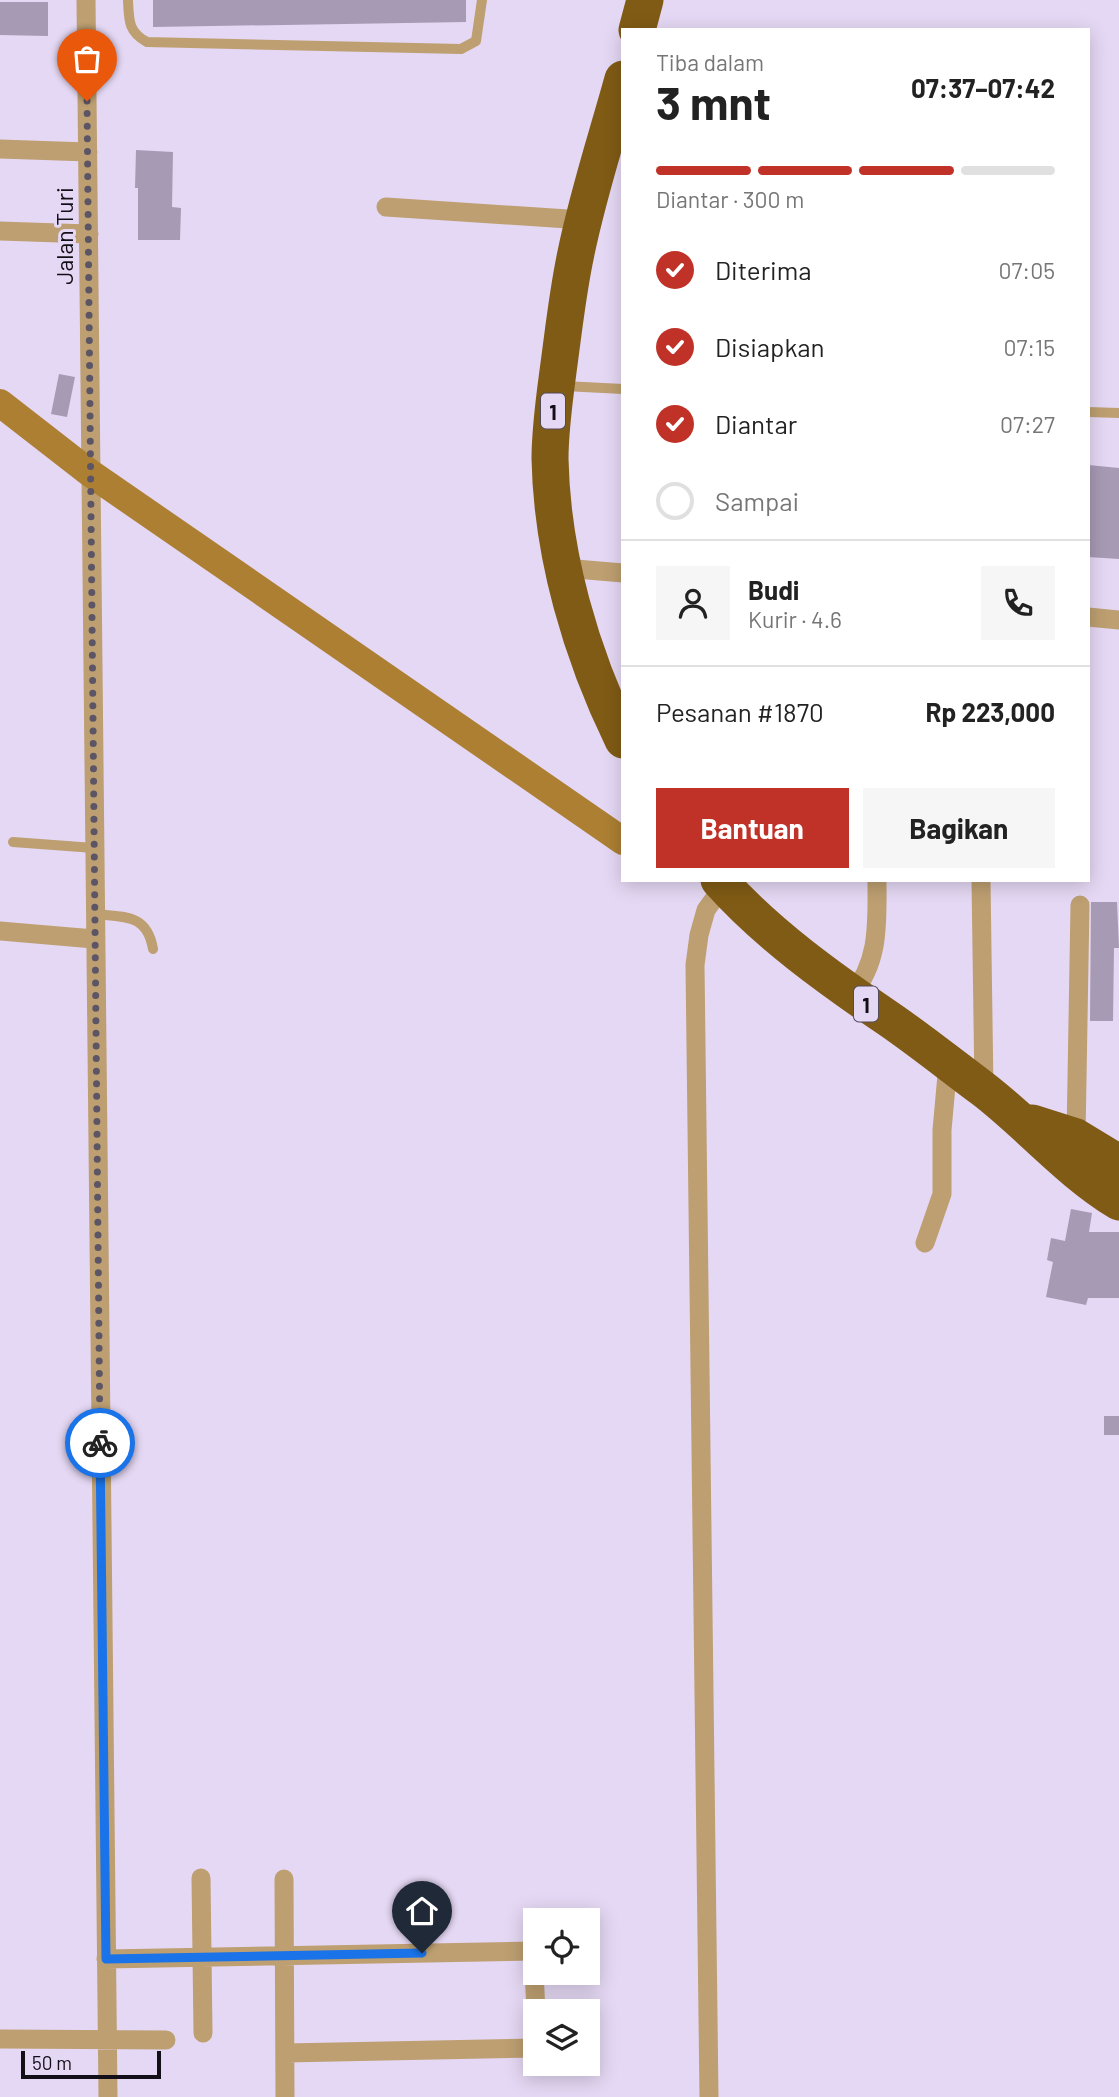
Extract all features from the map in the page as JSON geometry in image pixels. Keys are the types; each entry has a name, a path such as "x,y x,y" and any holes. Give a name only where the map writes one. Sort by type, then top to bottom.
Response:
{"highway":[{"path":"638,28 645,0"},
{"name":"1","path":"621,93 613,149 583,220 568,297 551,424 550,459 565,568 587,653 606,705 621,736"},
{"name":"1","path":"722,883 813,966 984,1090 1021,1119 1089,1181 1119,1202"},
{"name":"1","path":"1021,1119 1076,1137 1119,1163"}],"street":[{"name":"Jalan Turi","path":"86,0 108,2097"},
{"path":"0,149 88,152"},
{"path":"386,207 583,220"},
{"path":"0,231 89,234"},
{"path":"0,403 90,472 617,827"},
{"path":"565,568 621,573"},
{"path":"1090,617 1119,620"},
{"path":"851,995 862,982 874,954 877,882"},
{"path":"981,882 984,1090"},
{"path":"709,2097 695,965 706,910 722,883"},
{"path":"1076,1137 1080,905"},
{"path":"0,931 94,939"},
{"path":"925,1243 942,1194 942,1130 948,1064"},
{"path":"201,1878 204,2033"},
{"path":"284,1879 285,2097"},
{"path":"106,1959 533,1951 535,1999"},
{"path":"0,2039 166,2040"},
{"path":"285,2053 523,2048"}],"lane":[{"path":"128,0 129,22 136,36 147,42 461,49 476,41 482,0"},
{"path":"556,385 621,388"},
{"path":"1090,412 1119,413"},
{"path":"13,842 94,848"},
{"path":"94,914 131,919 145,926 153,949"}],"building":[{"path":"153,0 466,0 466,22 153,27"},
{"path":"0,2 48,2 48,36 0,35"},
{"path":"136,150 173,152 172,207 181,208 180,240 138,240"},
{"path":"59,374 75,377 67,417 51,414"},
{"path":"1090,465 1119,468 1119,559 1090,557"},
{"path":"1091,902 1117,902 1119,948 1114,948 1113,1021 1090,1021"},
{"path":"1071,1209 1092,1213 1089,1232 1119,1232 1119,1298 1088,1298 1086,1305 1046,1297 1053,1262 1047,1260 1051,1238 1065,1241"},
{"path":"1104,1416 1119,1416 1119,1435 1104,1435"}],"way so far":[{"path":"87,101 100,1443"}],"route":[{"path":"100,1443 106,1959 422,1953"}]}
